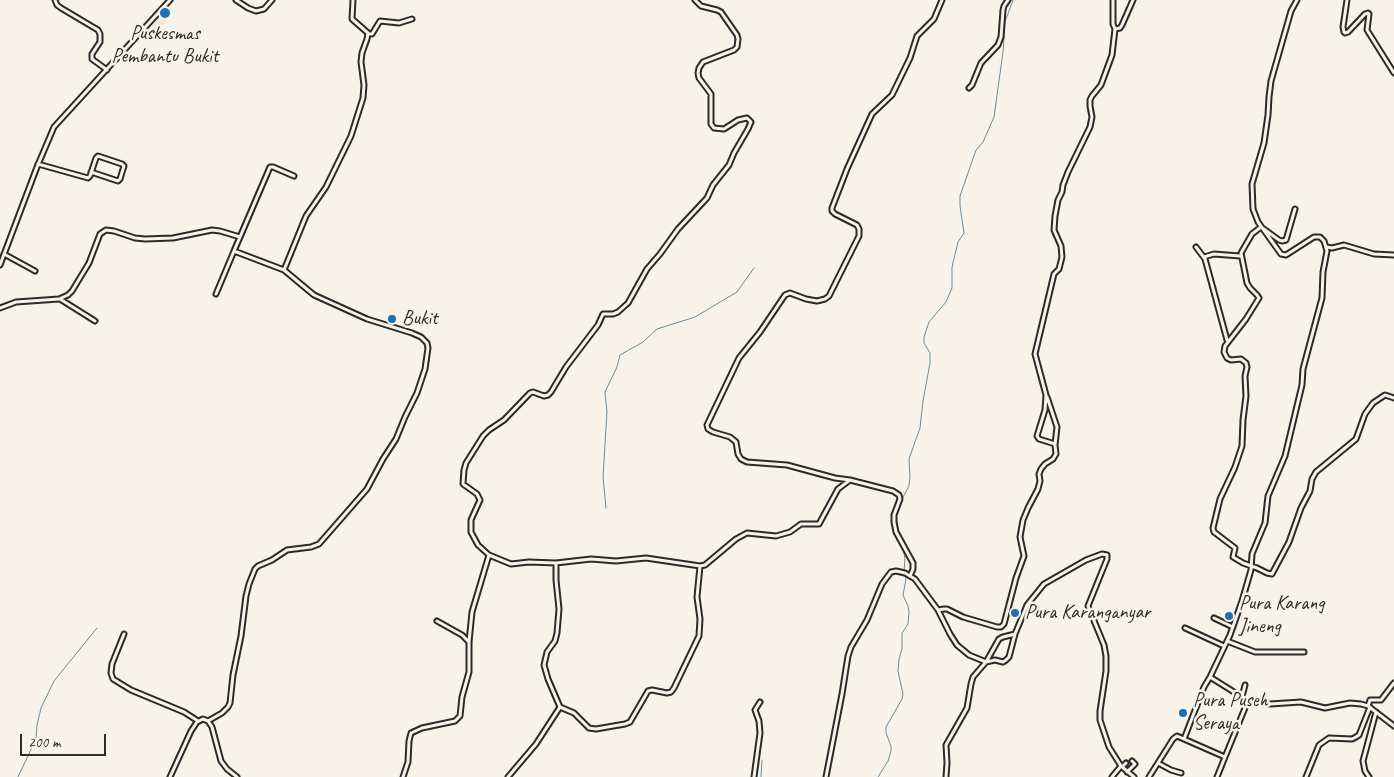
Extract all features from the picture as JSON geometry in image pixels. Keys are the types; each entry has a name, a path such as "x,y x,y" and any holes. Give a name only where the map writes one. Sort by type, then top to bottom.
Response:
{"street":[{"path":"55,0 61,8 98,30 100,42 92,54 92,59 107,70"},
{"path":"0,265 54,127 170,0"},
{"path":"236,0 256,12 264,9 272,0"},
{"path":"353,0 352,19 368,34"},
{"path":"695,0 701,6 721,12 738,39 737,47 734,50 703,62 699,68 699,78 711,94 711,124 714,128 724,129 738,120 747,118 750,120 750,125 729,165 713,185 707,198 678,228 648,269 628,303 618,312 603,314 598,325 548,395 530,393 504,420 483,436 464,470 463,484 480,498 480,503 471,520 470,528 473,538 489,555 511,564 529,562 556,563 591,559 616,561 646,558 700,566 705,565 730,543 747,533 776,536 790,532 802,524 819,524 838,489 850,480"},
{"path":"910,576 913,563 896,532 894,522 894,515 900,499 899,495 893,491 787,465 747,462 741,459 738,454 736,442 730,437 708,430 707,425 739,358 760,332 784,295 790,293 806,299 816,300 825,299 829,296 852,252 860,229 858,225 835,214 832,208 872,114 892,95 910,58 917,36 934,19 942,0"},
{"path":"969,88 981,64 1001,38 1002,10 1008,0"},
{"path":"938,610 944,608 963,617 997,627 1003,625 1024,556 1020,537 1023,520 1038,489 1040,469 1053,459 1056,454 1057,425 1035,354 1054,274 1059,269 1062,256 1062,249 1054,230 1058,200 1068,172 1090,127 1092,117 1090,100 1100,85 1112,55 1115,29 1113,0"},
{"path":"1115,29 1120,28 1122,25 1133,0"},
{"path":"1184,738 1204,687 1233,627 1242,600 1251,566 1252,554 1265,523 1268,493 1283,464 1291,434 1302,385 1303,369 1321,301 1327,247 1324,241 1321,238 1315,237 1292,252 1284,255 1280,254 1261,227 1254,212 1252,184 1264,143 1271,81 1291,11 1297,0"},
{"path":"1347,0 1344,32 1348,32 1364,14 1368,13 1368,30 1394,74"},
{"path":"368,34 372,34 380,21 399,23 412,19"},
{"path":"284,270 306,216 326,187 354,129 364,93 361,62 368,34"},
{"path":"38,164 86,178 92,172 96,158 99,156 124,166 118,181 92,172"},
{"path":"216,294 270,167 294,176"},
{"path":"1261,227 1279,240 1284,241 1288,235 1295,209"},
{"path":"1261,227 1252,234 1241,256 1247,283 1259,298 1246,319 1227,341 1224,349 1228,359 1243,360 1247,367 1245,376 1243,441 1235,467 1220,499 1213,530 1235,548 1232,557 1272,574 1289,542 1301,508 1310,491 1312,478 1316,472 1356,439 1365,414 1374,403 1385,395 1394,398"},
{"path":"0,308 16,302 59,299 68,295 89,264 100,234 106,230 145,239 185,236 212,230 240,238"},
{"path":"1327,247 1332,248 1344,244 1374,254 1394,255"},
{"path":"1196,246 1204,257 1227,341"},
{"path":"208,721 226,710 231,701 233,675 241,636 246,596 255,570 258,566 272,560 287,550 316,545 352,508 367,489 396,439 417,393 425,369 428,346 426,340 421,337 343,310 314,295 284,270 234,252"},
{"path":"4,254 35,271"},
{"path":"1204,257 1218,254 1241,256"},
{"path":"59,299 95,320"},
{"path":"1046,394 1044,413 1037,436 1039,439 1055,444"},
{"path":"826,777 848,656 851,647 867,620 882,584 894,571 905,573 915,579 938,610 952,639 960,648 969,655 986,662 995,660 1004,662 1009,657 1015,634 1027,605 1044,584 1089,558 1102,554 1107,555 1106,563 1088,606 1105,650 1106,671 1100,716 1108,747 1122,766 1134,777"},
{"path":"404,777 408,762 409,741 412,733 422,728 455,721 460,716 462,697 469,672 472,612 489,555"},
{"path":"556,563 559,609 557,633 555,641 547,652 544,665 560,707 574,713 589,728 594,729 630,722 648,691 668,693 674,688 699,636 700,619 697,597 700,566"},
{"path":"1214,618 1233,627"},
{"path":"436,621 462,635 469,642"},
{"path":"1185,628 1224,646"},
{"path":"124,634 112,664 111,673 113,679 131,690 184,712 198,721"},
{"path":"946,777 947,741 967,708 970,684 973,677 986,662 999,639 1015,634"},
{"path":"1227,641 1255,652 1304,652"},
{"path":"1210,677 1242,697 1247,704"},
{"path":"1306,777 1320,745 1329,738 1352,740 1359,735 1370,700 1381,700 1394,683"},
{"path":"1242,697 1245,685"},
{"path":"754,777 760,732 755,710 760,702"},
{"path":"1247,704 1301,702 1326,708 1354,703 1369,706 1394,726"},
{"path":"1216,777 1247,704"},
{"path":"508,777 536,744 560,707"},
{"path":"1369,777 1365,771 1363,761 1376,712"},
{"path":"170,777 186,740 198,721 204,719 208,721 214,732 221,761 237,777"},
{"path":"1149,777 1175,737 1180,736 1192,744 1225,757"},
{"path":"1128,772 1135,764 1132,761"},
{"path":"1112,777 1126,763"},
{"path":"1158,763 1181,773"}],"shaded area":[{"path":"161,13 168,20 148,40 141,33"}],"waterway":[{"path":"902,499 909,486 909,459 920,428 930,363 930,353 924,343 924,337 929,322 946,302 952,288 952,267 958,242 964,233 960,196 976,150 983,142 994,117 1005,22 1013,0"},
{"path":"606,508 603,477 607,412 605,392 617,367 620,355 643,342 657,329 695,317 737,292 754,268"},
{"path":"896,516 899,535"},
{"path":"903,548 905,559 904,571"},
{"path":"878,777 888,761 891,751 886,727 903,694 898,671 902,649 902,633 908,624 909,612 903,595 905,575"},
{"path":"18,777 36,739 41,708 54,681 97,628"},
{"path":"761,777 762,760"}],"place":[{"name":"Puskesmas Pembantu Bukit","path":"165,13"},
{"name":"Bukit","path":"392,319"},
{"name":"Pura Karanganyar","path":"1015,613"},
{"name":"Pura Karang Jineng","path":"1229,616"},
{"name":"Pura Puseh Seraya","path":"1183,713"}]}
